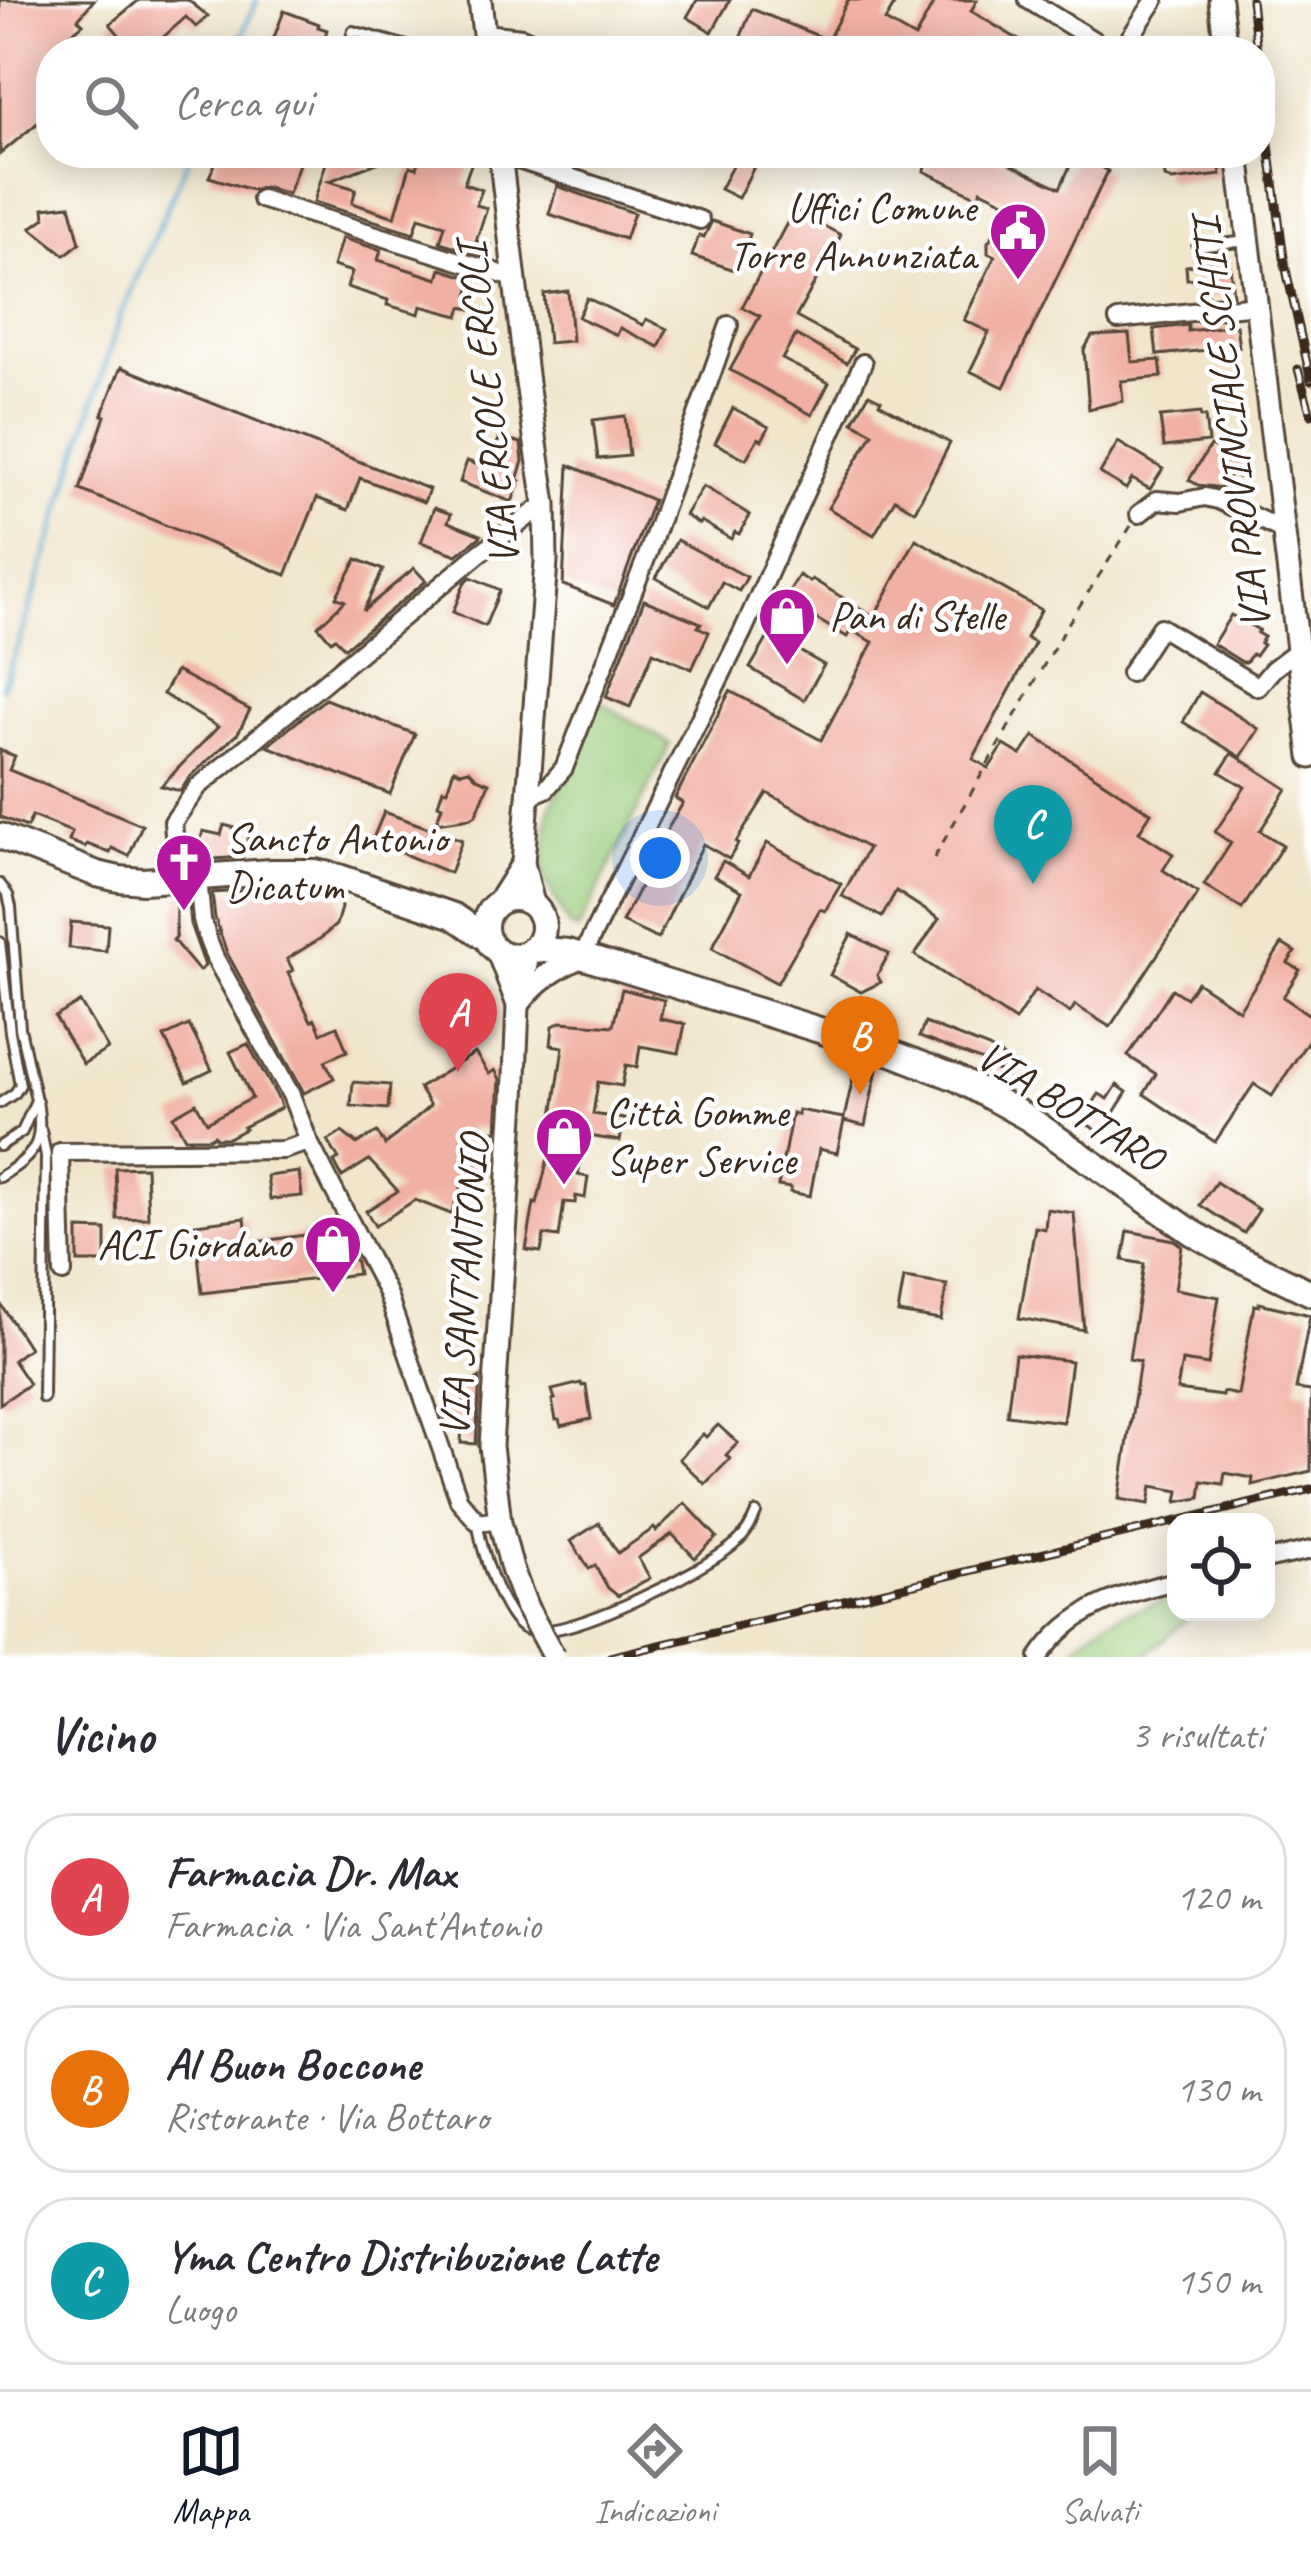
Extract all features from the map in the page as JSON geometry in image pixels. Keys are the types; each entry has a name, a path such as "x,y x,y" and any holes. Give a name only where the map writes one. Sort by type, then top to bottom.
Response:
{"main road":[{"path":"8,843 118,879 271,872 339,877 454,916 513,956 530,951 543,932 538,913"},
{"path":"454,916 516,897 538,913 575,954"},
{"path":"492,945 485,919 494,905"},
{"name":"VIA BOTTARO","path":"530,951 575,954 956,1078 1028,1118 1192,1233 1311,1293"}],"street":[{"path":"480,0 484,36"},
{"path":"1028,0 1087,36"},
{"path":"1131,36 1155,0"},
{"path":"1220,0 1224,36"},
{"name":"VIA ERCOLE ERCOLI","path":"502,168 545,504 547,562 523,862 538,913"},
{"path":"542,168 700,220"},
{"name":"VIA PROVINCIALE SCHITI","path":"1240,168 1311,757"},
{"path":"261,199 517,279"},
{"path":"1118,320 1256,305"},
{"path":"529,796 546,789 564,768 647,556 729,325"},
{"path":"518,1006 530,989 575,954 742,631 863,363"},
{"path":"1139,514 1157,500 1205,497 1282,530"},
{"path":"489,1521 459,1499 451,1483 387,1293 309,1142 291,1095 215,958 202,920 198,878 175,847 173,822 198,787 545,504"},
{"path":"1130,673 1160,627 1258,687 1298,650"},
{"name":"VIA ERCOLE ERCOLI","path":"494,905 523,862"},
{"name":"VIA SANT'ANTONIO","path":"492,945 518,1006"},
{"name":"VIA SANT'ANTONIO","path":"530,951 518,1006 489,1521 554,1657"},
{"path":"63,1274 59,1152 283,1150 309,1142"},
{"path":"1275,1558 1311,1550"},
{"path":"1039,1657 1068,1624 1091,1608 1113,1597 1167,1583"}],"lane":[{"path":"1197,247 1249,241"},
{"path":"0,884 11,907 20,1028 46,1156 43,1398"},
{"path":"0,941 20,1085 0,1103"},
{"path":"0,1146 22,1132 36,1100"},
{"path":"0,1177 34,1149 41,1130"},
{"path":"34,1149 46,1156"},
{"path":"489,1521 481,1546 512,1618 522,1628 544,1632 686,1576 735,1544 756,1513"}],"path":[{"path":"934,859 1064,630 1139,514"}],"green space":[{"path":"597,700 670,744 578,930 570,927 543,877 549,811"},
{"path":"1167,1600 1167,1621 1185,1621 1147,1657 1069,1657 1091,1633 1130,1611"}],"building":[{"path":"0,0 94,0 78,19 83,24 69,36 36,36 36,124 0,154"},
{"path":"139,0 188,0 208,16 196,27 186,17 165,36 120,36 110,24"},
{"path":"697,0 730,0 712,32 687,17"},
{"path":"848,0 897,0 885,21 911,36 830,36"},
{"path":"935,0 977,0 971,11 1012,36 916,36"},
{"path":"752,9 818,36 741,36"},
{"path":"284,11 327,30 325,36 275,36"},
{"path":"213,168 298,168 288,194 264,187 252,190 209,177"},
{"path":"324,168 364,168 329,181 356,189 352,203 395,217 409,168 470,168 464,184 482,190 476,205 487,208 476,241 491,245 490,257 440,242 445,225 419,217 414,233 314,202"},
{"path":"731,168 753,168 738,198 720,189"},
{"name":"Uffici Comune Torre Annunziata","path":"1019,168 1060,188 1069,168 1108,171 1004,387 970,371 989,332 964,320 995,256 988,253 988,242 993,235 1002,239 1017,207 981,190 978,197 924,171"},
{"path":"1164,168 1220,168 1221,175 1172,181 1165,177"},
{"path":"557,186 634,213 625,239 549,214"},
{"path":"70,205 80,243 65,255 31,228 45,218 44,208"},
{"path":"794,210 841,235 796,317 855,349 847,363 796,335 782,359 829,383 812,415 730,370 760,316 742,307"},
{"path":"712,221 750,234 738,271 692,256 699,235 704,237"},
{"path":"342,238 381,250 378,260 438,279 441,269 473,279 468,295 474,297 471,309 462,307 459,316 421,306 419,314 347,287 352,272 333,266"},
{"path":"1229,257 1233,295 1208,297 1205,277 1187,279 1186,266"},
{"path":"568,291 572,341 548,343 544,294"},
{"path":"587,298 643,325 646,319 667,329 659,347 620,328 617,335 578,317"},
{"path":"1188,325 1188,331 1236,325 1239,347 1157,355 1154,329"},
{"path":"1129,334 1132,362 1160,360 1162,377 1121,381 1123,401 1089,409 1084,350 1092,336"},
{"path":"121,367 429,489 424,502 360,478 348,510 317,498 286,575 80,490"},
{"path":"869,394 950,443 915,511 895,499 874,535 828,508 873,433 853,422"},
{"path":"733,408 769,427 746,459 715,443"},
{"path":"625,416 629,456 598,459 593,420"},
{"path":"1205,416 1208,442 1164,447 1160,417"},
{"path":"500,437 521,443 520,481 512,502 460,482 467,461 487,468"},
{"path":"1118,442 1163,469 1150,489 1132,479 1126,489 1100,473"},
{"path":"1210,446 1247,461 1238,477 1231,473 1223,488 1189,480"},
{"path":"569,465 653,500 614,605 563,585"},
{"path":"703,486 750,515 739,534 735,532 731,539 685,515"},
{"path":"434,508 451,514 448,522 480,537 457,555 421,542"},
{"path":"916,539 1041,610 1026,638 1035,643 973,759 989,768 1004,745 1021,755 1034,736 1151,813 1139,832 1173,854 1163,870 1198,893 1110,1027 1075,1005 1070,1013 1035,990 1015,1021 915,955 939,919 896,891 882,917 842,896 868,848 767,793 729,859 703,844 658,939 622,922 649,876 662,840 669,839 667,830 683,803 675,798 730,691 821,740 873,642 851,630 847,637 784,600 799,575 874,617"},
{"path":"677,540 747,577 739,591 722,582 709,607 656,578"},
{"path":"357,559 383,570 363,611 414,568 426,581 345,648 318,626 345,601 336,597"},
{"path":"471,577 500,590 485,626 453,612"},
{"path":"644,600 701,623 698,627 709,632 692,669 653,652 630,707 606,697"},
{"path":"1231,615 1264,637 1263,645 1246,662 1213,644"},
{"name":"Pan di Stelle","path":"770,634 824,665 804,700 750,668"},
{"path":"176,671 250,710 238,733 180,791 161,786 218,727 163,694"},
{"path":"1200,692 1259,729 1241,757 1183,722"},
{"path":"325,699 415,734 390,794 267,746"},
{"path":"0,750 15,756 9,770 142,825 129,856 112,848 110,853 69,841 72,832 32,816 27,827 0,817"},
{"path":"1232,753 1287,789 1260,831 1283,845 1242,909 1204,885 1231,843 1215,832 1245,787 1220,772"},
{"path":"454,769 469,770 489,783 476,815 436,823 443,789 447,790"},
{"path":"384,812 462,840 450,873 372,841"},
{"path":"224,825 250,832 243,857 197,855 203,831 221,835"},
{"path":"767,843 841,884 825,911 820,909 777,983 712,948 742,891 714,876 723,861 749,876"},
{"path":"272,889 339,894 336,925 287,959 293,970 288,973 311,1021 315,1019 321,1033 337,1026 347,1051 325,1061 334,1078 304,1093 227,953 215,918 212,893"},
{"path":"187,894 190,924 205,966 199,971 173,940 176,906 180,906 180,895"},
{"path":"71,922 108,925 106,951 69,948"},
{"path":"851,934 889,954 877,975 881,982 861,992 830,975"},
{"path":"1282,944 1295,952 1288,963 1300,970 1283,997 1311,1016 1311,1036 1272,1096 1254,1084 1215,1142 1144,1094 1156,1074 1128,1056 1172,989 1186,998 1197,982 1239,1010"},
{"path":"622,989 664,1000 660,1019 685,1024 679,1053 640,1046 637,1067 626,1065 622,1086 598,1082 593,1114 624,1119 620,1141 551,1130 563,1047 551,1045 553,1026 561,1022 613,1026"},
{"path":"80,1002 108,1049 83,1064 55,1017"},
{"path":"925,1023 989,1048 1015,1064 1007,1077 983,1061 919,1037"},
{"path":"189,1025 212,1070 187,1082 164,1037"},
{"path":"248,1044 281,1108 228,1138 185,1138 173,1116 196,1103 207,1122 252,1098 230,1052"},
{"path":"475,1053 489,1074 495,1070 500,1079 497,1131 469,1126 462,1151 481,1154 474,1172 465,1176 451,1214 415,1200 375,1226 366,1211 398,1191 369,1160 342,1177 334,1162 339,1159 328,1141 342,1132 357,1144 377,1132 385,1145 430,1106 419,1088"},
{"path":"856,1064 877,1069 865,1126 844,1121 837,1153 819,1149 810,1196 778,1186 792,1113 844,1118"},
{"path":"353,1082 390,1085 388,1109 351,1106"},
{"path":"1117,1085 1127,1092 1101,1133 1082,1121 1099,1094 1108,1099"},
{"name":"Città Gomme Super Service","path":"548,1158 580,1165 578,1175 588,1177 585,1198 576,1196 575,1203 564,1202 559,1237 544,1235 541,1252 526,1250 534,1203"},
{"path":"146,1167 148,1218 117,1219 115,1168"},
{"path":"299,1172 302,1196 270,1199 267,1176"},
{"path":"1216,1182 1259,1210 1244,1233 1200,1205"},
{"path":"1047,1209 1074,1213 1084,1330 1019,1318 1035,1227 1045,1229"},
{"path":"245,1218 248,1243 340,1230 342,1250 350,1250 358,1274 202,1293 195,1224"},
{"path":"78,1229 106,1230 106,1262 78,1262"},
{"path":"1128,1231 1174,1240 1182,1246 1175,1289 1219,1297 1208,1365 1182,1361 1177,1390 1238,1395 1254,1305 1310,1315 1296,1389 1311,1391 1311,1471 1252,1485 1253,1478 1225,1473 1223,1484 1202,1481 1200,1498 1177,1502 1179,1491 1152,1486 1149,1504 1119,1499 1140,1361 1129,1359 1144,1264 1123,1260"},
{"path":"904,1278 947,1285 941,1320 898,1313"},
{"path":"0,1303 29,1348 13,1360 29,1384 0,1404"},
{"path":"1015,1354 1071,1361 1063,1422 1007,1415"},
{"path":"480,1377 476,1444 461,1443 462,1424 448,1429 442,1411 464,1403 459,1390"},
{"path":"586,1385 591,1419 561,1426 552,1390"},
{"path":"718,1425 738,1443 726,1455 730,1459 705,1484 679,1459"},
{"path":"685,1503 717,1537 695,1558 672,1534 638,1558 650,1578 618,1596 595,1565 589,1569 571,1541 599,1523 618,1553 656,1531"}],"waterway":[{"path":"241,36 257,0"},
{"path":"2,688 121,314 184,168"}],"railway":[{"path":"1251,0 1255,36"},
{"path":"1272,168 1285,265 1311,381"},
{"path":"1298,369 1311,415"},
{"path":"610,1657 1311,1489"}],"place":[{"name":"Uffici Comune Torre Annunziata","path":"1018,282"},
{"name":"Pan di Stelle","path":"787,667"},
{"name":"Yma Centro Distribuzione Latte","path":"1033,884"},
{"name":"Sancto Antonio Dicatum","path":"184,913"},
{"name":"Farmacia Dr. Max","path":"458,1072"},
{"name":"Al Buon Boccone","path":"860,1095"},
{"name":"Città Gomme Super Service","path":"564,1187"},
{"name":"ACI Giordano","path":"333,1295"}]}
